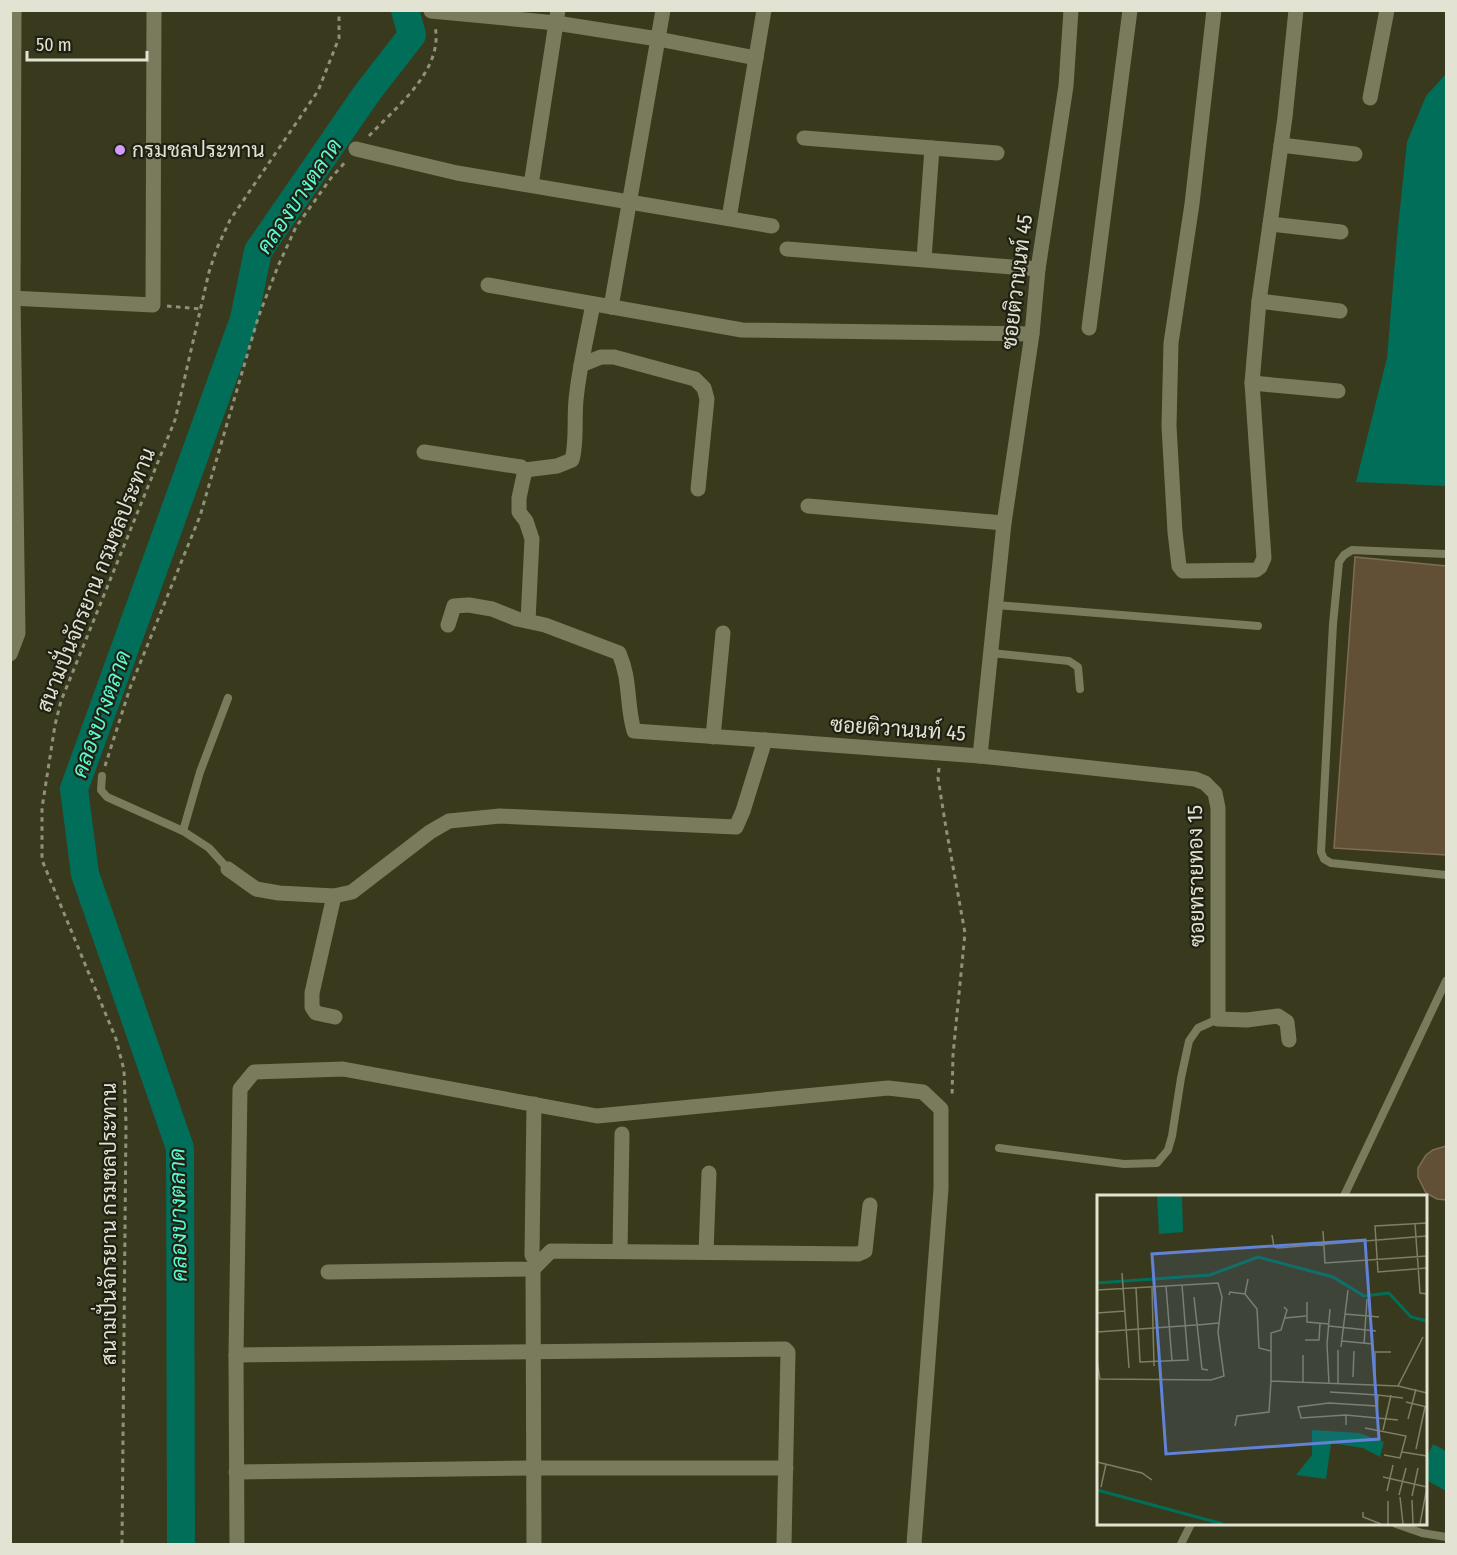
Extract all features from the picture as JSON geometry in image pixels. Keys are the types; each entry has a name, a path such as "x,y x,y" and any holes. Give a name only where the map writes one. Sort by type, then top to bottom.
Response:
{"street":[{"path":"10,654 18,633 12,298 14,10"},
{"path":"12,298 153,305 154,10"},
{"path":"611,307 663,10"},
{"path":"729,218 764,10"},
{"name":"ซอยติวานนท์ 45","path":"528,621 619,653 628,680 630,714 634,731 980,756 1004,524 1032,334 1038,269 1066,86 1071,10"},
{"path":"1089,328 1130,10"},
{"path":"1214,10 1192,204 1171,343 1169,426 1179,566 1183,571 1217,572 1256,570 1264,558 1252,383 1259,301 1281,145 1296,10"},
{"path":"1370,98 1388,10"},
{"path":"432,11 557,17 756,58"},
{"path":"531,185 557,17"},
{"path":"804,138 997,153"},
{"path":"1281,145 1355,154"},
{"path":"924,259 932,148"},
{"path":"356,149 457,173 772,226"},
{"path":"1270,224 1341,232"},
{"path":"787,249 1038,269"},
{"path":"488,285 742,330 1032,334"},
{"path":"1259,301 1340,311"},
{"path":"424,452 521,467 525,470 557,466 572,460 575,449 573,425 581,365 593,304"},
{"path":"581,365 601,357 614,357 695,379 704,388 707,399 698,489"},
{"path":"1252,383 1338,391"},
{"path":"448,625 454,606 469,605 492,609 528,621 532,539 526,521 519,513 519,498 525,470"},
{"path":"808,506 1004,524"},
{"path":"713,736 723,633"},
{"path":"228,868 256,889 279,893 334,896 352,891 430,832 449,821 500,816 736,827 744,811 765,740"},
{"name":"ซอยทรายทอง 15","path":"980,756 1195,779 1205,783 1215,793 1219,828 1218,1019"},
{"path":"334,896 312,993 312,1007 316,1013 335,1017"},
{"path":"1218,1019 1247,1020 1278,1016 1287,1022 1289,1041"},
{"path":"237,1545 236,1355 240,1089 254,1072 343,1068 597,1116 888,1088 923,1092 941,1109 941,1189 914,1545"},
{"path":"534,1104 532,1255 536,1267 534,1545"},
{"path":"620,1251 622,1134"},
{"path":"706,1252 709,1173"},
{"path":"328,1272 536,1267 551,1251 863,1254 866,1247 870,1205"},
{"path":"236,1355 786,1350 788,1352 784,1545"},
{"path":"236,1472 534,1468 786,1468"}],"lane":[{"path":"1446,554 1352,550 1339,562 1321,852 1324,859 1331,864 1446,875"},
{"path":"996,604 1258,626"},
{"path":"991,653 1070,661 1078,667 1080,689"},
{"path":"183,831 205,758 228,698"},
{"path":"102,776 101,790 107,797 183,831 209,848 228,868"},
{"path":"1345,1195 1446,981"},
{"path":"999,1148 1124,1164 1157,1163 1168,1150 1172,1136 1189,1041 1198,1028 1218,1019"},
{"path":"1181,1545 1191,1525"},
{"path":"1399,1525 1422,1533 1446,1537"}],"path":[{"name":"สนามปั่นจักรยาน กรมชลประทาน","path":"122,1545 126,1123 124,1070 116,1038 42,860 42,808 48,760 61,701 175,420 217,248 230,220 318,91 339,38 339,10"},
{"path":"102,776 130,688 201,516 258,318 278,266 296,227 332,178 356,149 415,87 433,60 438,37 432,11"},
{"path":"153,305 201,309"},
{"path":"941,753 938,778 965,933 952,1054 952,1097"}],"water":[{"path":"1446,74 1446,486 1356,482 1387,358 1407,142 1426,96"},
{"path":"1433,1444 1446,1451 1446,1491 1427,1481 1427,1457"}],"building":[{"path":"1355,557 1446,566 1446,855 1334,848"},
{"path":"1446,1146 1446,1200 1437,1199 1426,1193 1418,1177 1418,1168 1426,1155"}],"waterway":[{"name":"คลองบางตลาด","path":"181,1544 180,1148 85,874 74,789 244,319 258,251 367,93 412,35 405,10"}],"place":[{"name":"กรมชลประทาน","path":"120,150"}]}
